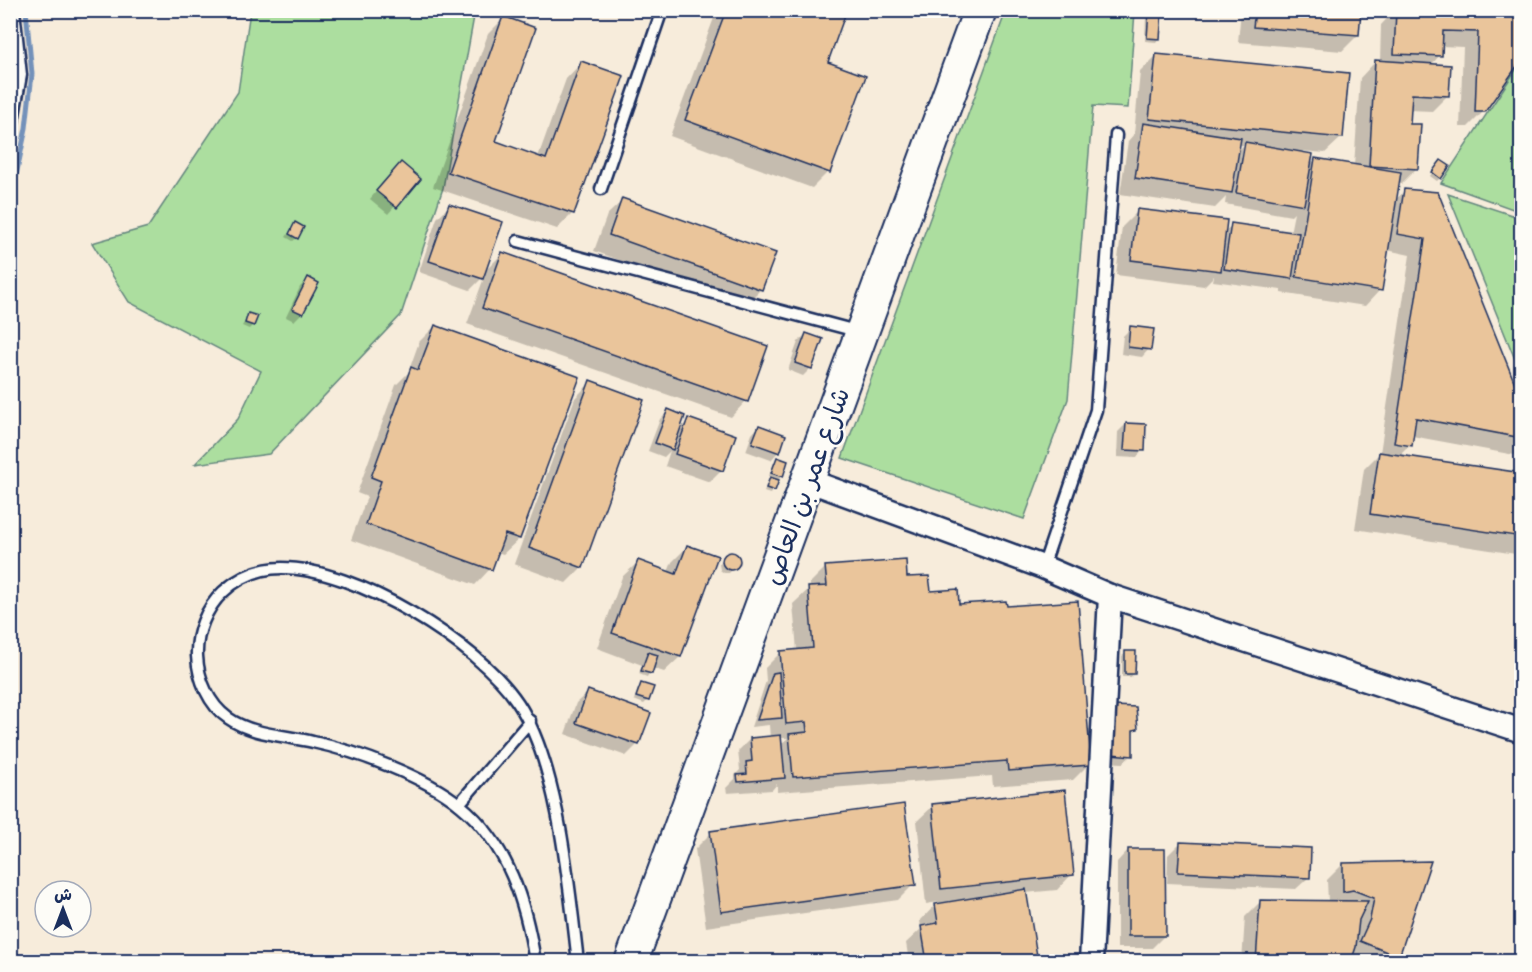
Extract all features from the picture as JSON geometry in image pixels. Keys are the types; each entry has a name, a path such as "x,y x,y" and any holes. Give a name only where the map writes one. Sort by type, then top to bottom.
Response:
{"street":[{"name":"شارع عمر بن العاص","path":"631,962 807,480 864,332 980,10"},
{"path":"807,480 1043,567 1110,596 1521,730"},
{"path":"1091,962 1110,596"}],"lane":[{"path":"10,138 21,75 14,10"},
{"path":"601,189 662,10"},
{"path":"1043,567 1096,410 1116,135"},
{"path":"518,241 864,332"},
{"path":"535,962 527,917 510,868 478,823 459,804 415,778 368,758 319,743 250,729 225,716 213,704 205,689 197,657 202,623 220,595 233,584 248,575 281,568 309,571 368,591 424,619 475,656 498,677 517,700 530,721 546,769 557,818 578,962"},
{"path":"459,804 530,721"}],"green space":[{"path":"250,11 475,11 443,188 401,315 269,454 195,464 238,419 261,371 129,302 92,243 148,227 238,92"},
{"path":"1006,11 1135,11 1128,108 1093,106 1068,399 1024,519 842,458"},
{"path":"1521,62 1521,212 1441,183"},
{"path":"1448,194 1521,218 1521,374"}],"building":[{"path":"726,10 832,10 845,15 828,62 866,76 830,173 685,120"},
{"path":"1149,10 1162,11 1160,39 1147,38"},
{"path":"1255,10 1361,10 1359,35 1253,27"},
{"path":"1396,10 1522,10 1522,59 1485,112 1475,112 1478,32 1443,31 1442,56 1394,54"},
{"path":"503,16 536,28 496,141 546,159 581,61 624,76 574,214 448,172"},
{"path":"1156,54 1349,73 1343,138 1149,119"},
{"path":"1375,60 1451,65 1449,96 1412,94 1410,124 1421,124 1418,169 1369,166"},
{"path":"1143,123 1241,138 1232,193 1135,178"},
{"path":"1245,142 1313,154 1304,205 1236,193"},
{"path":"1315,158 1401,172 1382,291 1296,277"},
{"path":"1441,160 1450,166 1441,179 1432,172"},
{"path":"401,162 421,179 397,208 376,191"},
{"path":"1404,189 1438,192 1522,401 1522,438 1416,418 1412,446 1394,443 1425,239 1397,234"},
{"path":"622,198 776,253 762,290 609,235"},
{"path":"449,204 503,222 483,279 429,261"},
{"path":"1137,209 1227,220 1221,271 1131,260"},
{"path":"295,222 304,227 298,239 289,234"},
{"path":"1231,223 1299,233 1292,279 1224,269"},
{"path":"502,252 768,346 748,402 482,308"},
{"path":"308,277 319,283 303,314 292,309"},
{"path":"248,313 258,316 254,326 245,323"},
{"path":"435,325 580,377 520,539 505,534 492,570 366,524 381,481 371,477 411,367 418,370"},
{"path":"1130,326 1154,329 1151,350 1128,347"},
{"path":"806,333 823,339 812,369 795,363"},
{"path":"590,380 644,400 583,568 529,548"},
{"path":"668,409 685,416 673,450 655,443"},
{"path":"688,418 736,435 723,471 675,454"},
{"path":"1126,423 1146,424 1145,451 1124,450"},
{"path":"759,425 786,435 780,453 752,443"},
{"path":"1379,452 1522,473 1522,537 1370,514"},
{"path":"777,457 788,461 783,477 771,473"},
{"path":"770,477 779,480 775,491 766,488"},
{"path":"687,545 718,556 681,657 612,633 638,560 676,574"},
{"path":"731,552 739,557 740,561 735,569 731,570 723,565 722,561 727,553"},
{"path":"906,560 907,577 929,576 931,591 958,589 959,604 1006,601 1007,606 1078,601 1091,765 1008,771 1007,761 793,777 789,734 807,732 806,722 786,724 780,651 813,648 808,587 827,586 825,566"},
{"path":"1125,651 1136,651 1135,674 1125,674"},
{"path":"648,652 658,655 652,674 641,671"},
{"path":"779,672 782,718 757,720 773,673"},
{"path":"641,683 654,687 649,701 636,697"},
{"path":"588,690 651,713 639,745 576,723"},
{"path":"1113,706 1136,707 1138,729 1133,730 1133,756 1111,754"},
{"path":"781,735 785,778 738,782 737,775 747,774 746,762 752,761 750,738"},
{"path":"1065,790 1074,875 941,889 932,804"},
{"path":"904,804 916,885 721,912 710,831"},
{"path":"1180,842 1311,848 1310,878 1178,872"},
{"path":"1128,849 1165,849 1166,936 1128,936"},
{"path":"1431,861 1399,957 1360,941 1370,919 1374,898 1353,890 1343,892 1343,863"},
{"path":"1026,889 1038,962 927,962 921,926 938,923 935,904"},
{"path":"1260,900 1368,901 1359,920 1356,947 1351,962 1256,962"},
{"path":"568,957 568,962 544,962 544,958"}],"waterway":[{"path":"10,204 26,128 32,74 26,10"}]}
